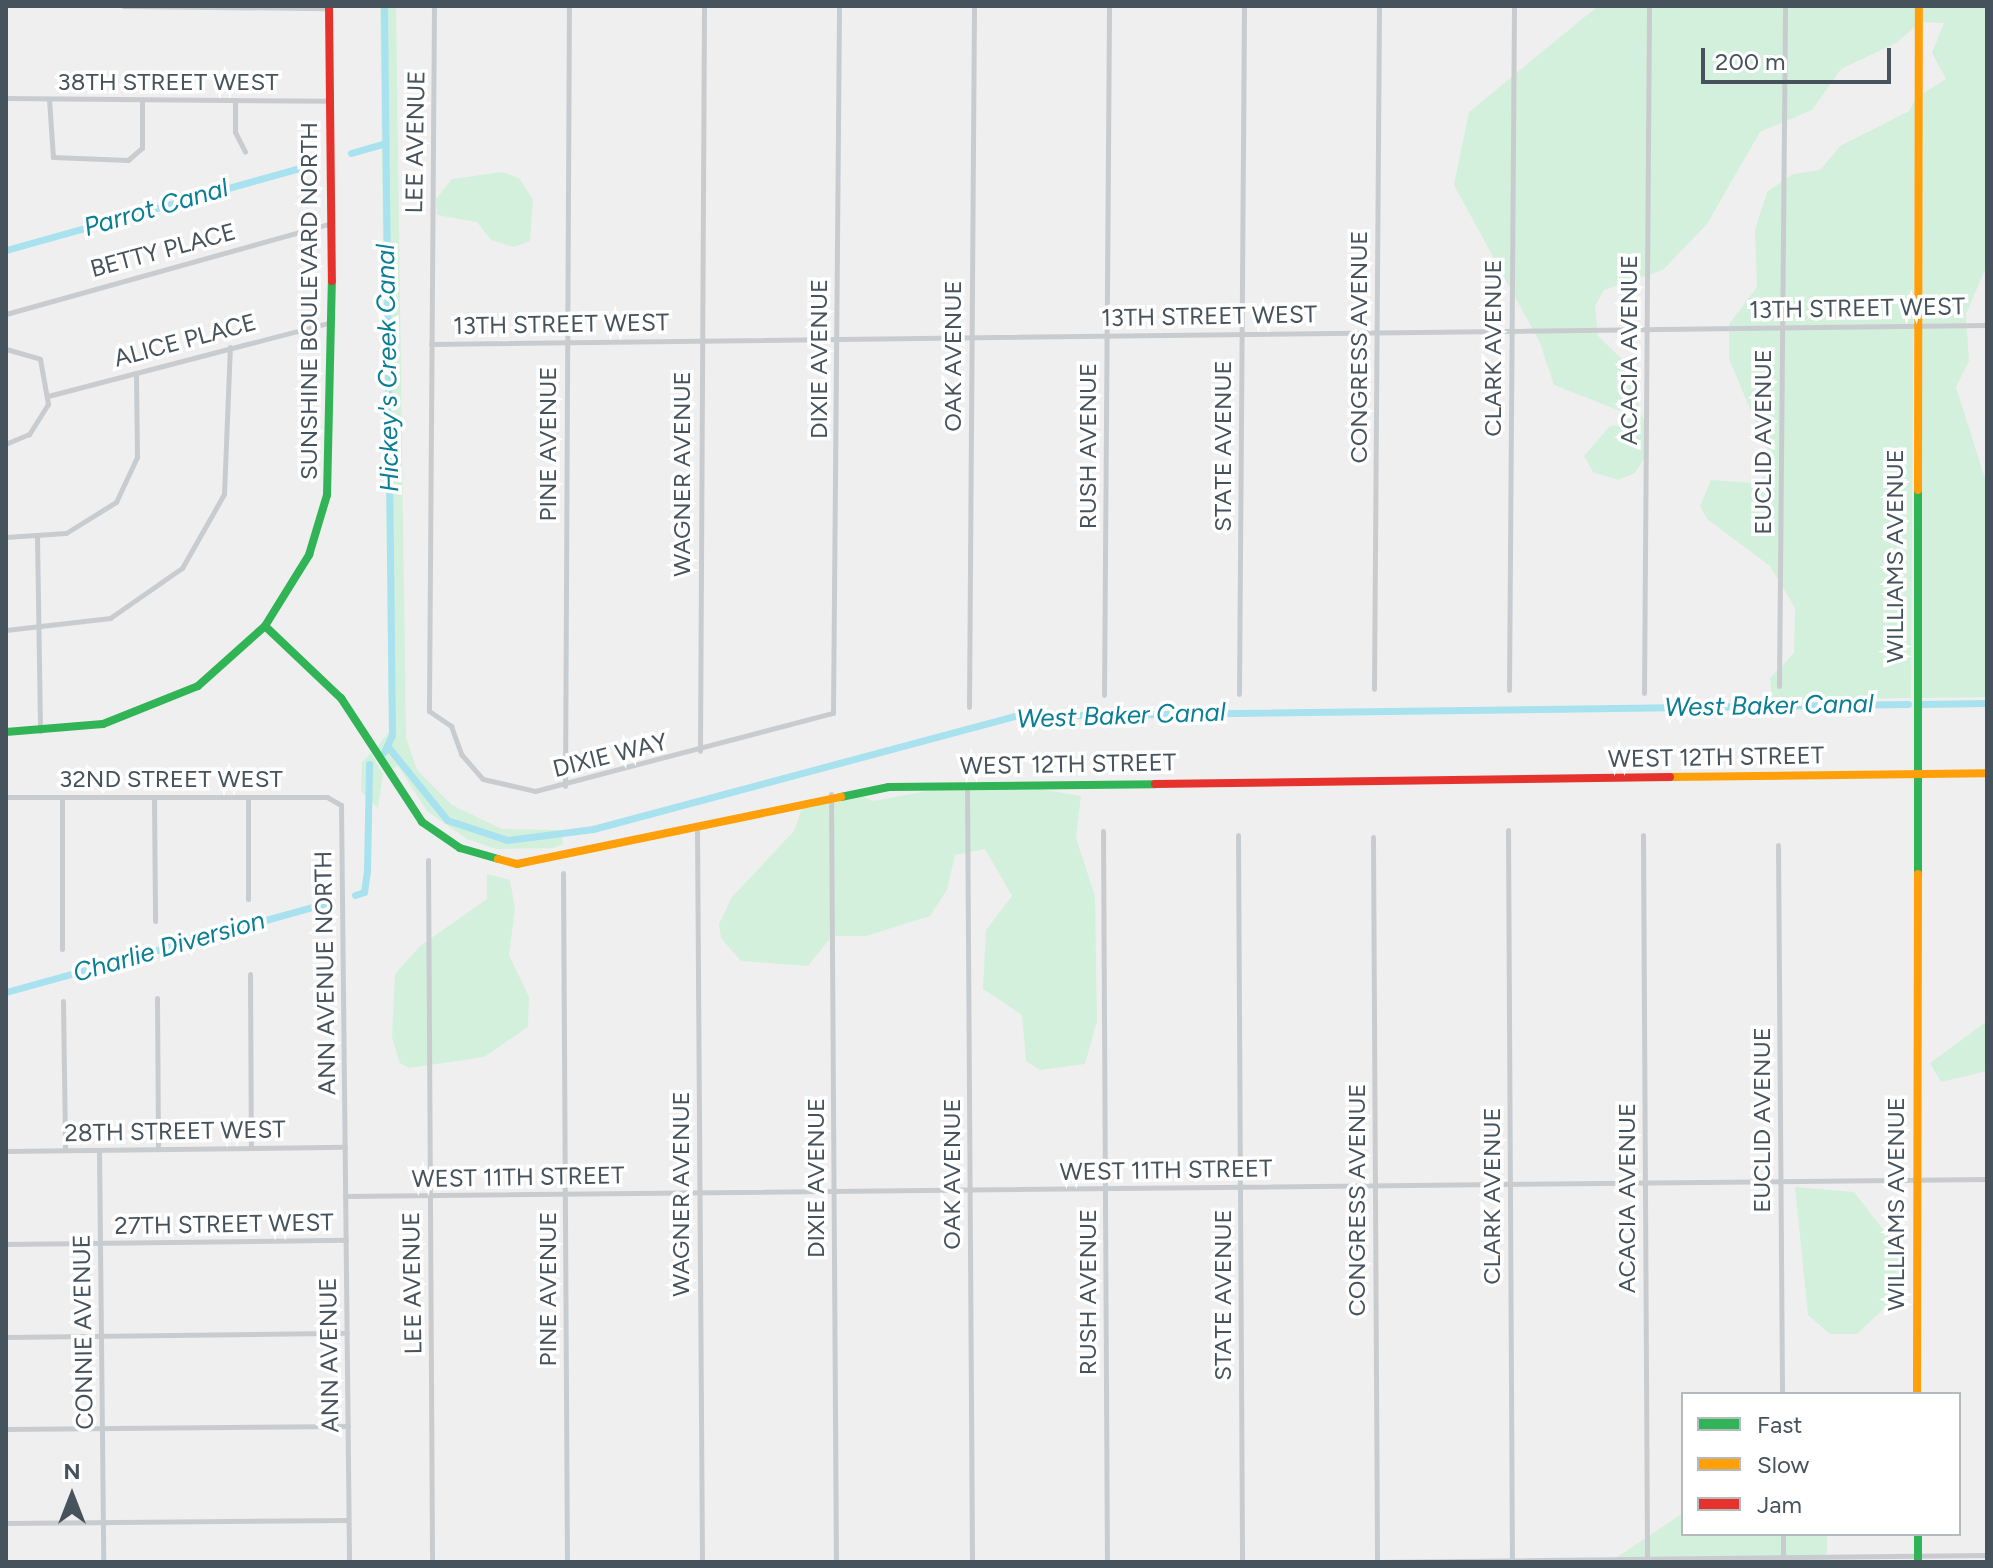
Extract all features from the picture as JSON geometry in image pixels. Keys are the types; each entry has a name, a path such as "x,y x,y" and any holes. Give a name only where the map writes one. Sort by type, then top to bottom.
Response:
{"street":[{"path":"123,6 329,7"},
{"name":"LEE AVENUE","path":"429,711 434,6"},
{"name":"PINE AVENUE","path":"565,786 569,6"},
{"name":"WAGNER AVENUE","path":"700,751 704,6"},
{"name":"DIXIE AVENUE","path":"833,713 839,6"},
{"name":"OAK AVENUE","path":"969,707 974,6"},
{"name":"RUSH AVENUE","path":"1104,695 1109,6"},
{"name":"STATE AVENUE","path":"1239,694 1244,6"},
{"name":"CONGRESS AVENUE","path":"1374,689 1379,6"},
{"name":"CLARK AVENUE","path":"1509,690 1514,6"},
{"name":"ACACIA AVENUE","path":"1644,693 1649,6"},
{"name":"EUCLID AVENUE","path":"1779,686 1785,6"},
{"name":"WILLIAMS AVENUE","path":"1917,1392 1914,775 1919,6"},
{"name":"SUNSHINE BOULEVARD NORTH","path":"6,732 103,724 160,706 211,677 265,626 309,555 327,495 332,322 329,7"},
{"name":"38TH STREET WEST","path":"6,98 330,101"},
{"path":"49,99 53,157 128,160 142,148 142,100"},
{"path":"235,100 236,140 245,152"},
{"name":"BETTY PLACE","path":"6,314 331,223"},
{"name":"ALICE PLACE","path":"48,396 332,322"},
{"name":"13TH STREET WEST","path":"431,344 1987,325"},
{"path":"6,630 89,625 125,611 169,582 200,546 228,473 230,347"},
{"path":"6,349 40,359 48,396 34,430 6,444"},
{"path":"6,537 37,536 93,521 125,489 138,449 136,373"},
{"path":"37,536 40,731"},
{"name":"WEST 12TH STREET","path":"265,626 341,698 412,810 460,848 501,862 545,863 831,794 967,785 1987,773"},
{"name":"DIXIE WAY","path":"429,711 451,726 467,763 489,783 515,791 565,786 833,713"},
{"name":"OAK AVENUE","path":"967,785 972,1562"},
{"name":"DIXIE AVENUE","path":"831,794 836,1562"},
{"name":"32ND STREET WEST","path":"6,797 337,799"},
{"path":"62,797 62,949"},
{"path":"154,797 155,921"},
{"path":"248,797 248,899"},
{"name":"ANN AVENUE NORTH","path":"337,799 345,1147"},
{"name":"WAGNER AVENUE","path":"697,827 702,1562"},
{"name":"CLARK AVENUE","path":"1508,830 1512,1561"},
{"name":"RUSH AVENUE","path":"1103,831 1107,1562"},
{"name":"STATE AVENUE","path":"1238,835 1242,1562"},
{"name":"ACACIA AVENUE","path":"1643,835 1647,1561"},
{"name":"CONGRESS AVENUE","path":"1373,837 1377,1562"},
{"name":"EUCLID AVENUE","path":"1778,845 1782,1392"},
{"name":"LEE AVENUE","path":"428,860 432,1562"},
{"name":"PINE AVENUE","path":"563,873 567,1562"},
{"path":"250,974 251,1148"},
{"path":"157,998 158,1149"},
{"path":"63,1001 65,1150"},
{"name":"28TH STREET WEST","path":"6,1151 345,1147"},
{"name":"ANN AVENUE","path":"345,1147 349,1562"},
{"name":"CONNIE AVENUE","path":"99,1150 103,1562"},
{"name":"WEST 11TH STREET","path":"345,1196 1987,1179"},
{"name":"27TH STREET WEST","path":"6,1244 346,1240"},
{"path":"6,1337 347,1333"},
{"path":"6,1429 348,1426"},
{"path":"6,1523 348,1520"},
{"path":"1783,1536 1783,1560"},
{"path":"1918,1536 1918,1559"},
{"path":"1377,1562 1918,1559 1987,1555"}],"green space":[{"path":"380,6 396,6 406,737 417,770 452,805 502,829 561,830 563,844 554,848 496,849 467,839 427,811 398,766 388,770 376,748 389,732"},
{"path":"1598,6 1916,6 1916,26 1896,43 1841,69 1812,110 1760,132 1707,224 1663,270 1604,290 1595,306 1598,336 1623,360 1647,429 1645,457 1635,473 1618,480 1593,472 1584,456 1610,426 1627,424 1628,414 1554,385 1540,343 1454,185 1469,112"},
{"path":"1923,6 1987,6 1987,265 1966,314 1969,361 1956,387 1987,485 1987,697 1917,698 1922,94 1946,79 1932,53 1944,23 1923,22"},
{"path":"1915,100 1911,698 1772,700 1770,678 1794,653 1795,608 1770,566 1707,519 1700,506 1711,480 1756,483 1767,474 1765,444 1729,359 1729,324 1757,287 1755,230 1767,192 1793,174 1820,170 1840,146 1909,111"},
{"path":"502,172 519,178 533,200 530,241 514,247 491,240 477,222 437,215 436,199 452,179"},
{"path":"371,753 383,774 378,808 361,791 362,762"},
{"path":"1040,789 1081,796 1076,838 1095,896 1097,1021 1085,1064 1040,1070 1026,1061 1022,1015 983,989 986,930 1012,896 985,849 955,855 947,890 930,916 866,936 832,936 808,966 741,961 721,938 719,924 732,897 794,831 802,808 857,794 874,801 932,790"},
{"path":"487,874 510,880 515,909 509,955 529,997 528,1027 484,1057 409,1068 400,1063 392,1038 395,974 420,946 487,899"},
{"path":"1987,1021 1987,1071 1941,1082 1930,1063"},
{"path":"1795,1187 1854,1192 1899,1250 1899,1294 1857,1334 1830,1334 1808,1315"},
{"path":"1681,1514 1681,1536 1827,1536 1827,1552 1823,1562 1610,1562"}],"waterway":[{"name":"Hickey's Creek Canal","path":"384,6 392,735 384,752"},
{"name":"Parrot Canal","path":"351,153 386,143"},
{"name":"Parrot Canal","path":"6,250 307,166"},
{"name":"West Baker Canal","path":"1920,704 1987,703"},
{"name":"West Baker Canal","path":"389,748 447,820 507,840 593,829 1015,716 1908,704"},
{"name":"Charlie Diversion","path":"355,895 364,892 367,871 369,764"},
{"name":"Charlie Diversion","path":"6,992 331,902"}],"traffic: fast":[{"path":"6,732 103,724 198,686 265,626 309,555 327,495 332,281"},
{"path":"1918,490 1918,874"},
{"path":"265,626 341,698 422,822 460,848 498,859"},
{"path":"841,797 889,787 1155,784"},
{"path":"1918,1536 1918,1562"}],"traffic: slow":[{"path":"1918,490 1919,6"},
{"path":"1670,777 1987,773"},
{"path":"498,859 517,864 841,797"},
{"path":"1917,1392 1918,874"}],"traffic: jam":[{"path":"329,6 332,281"},
{"path":"1155,784 1670,777"}]}
